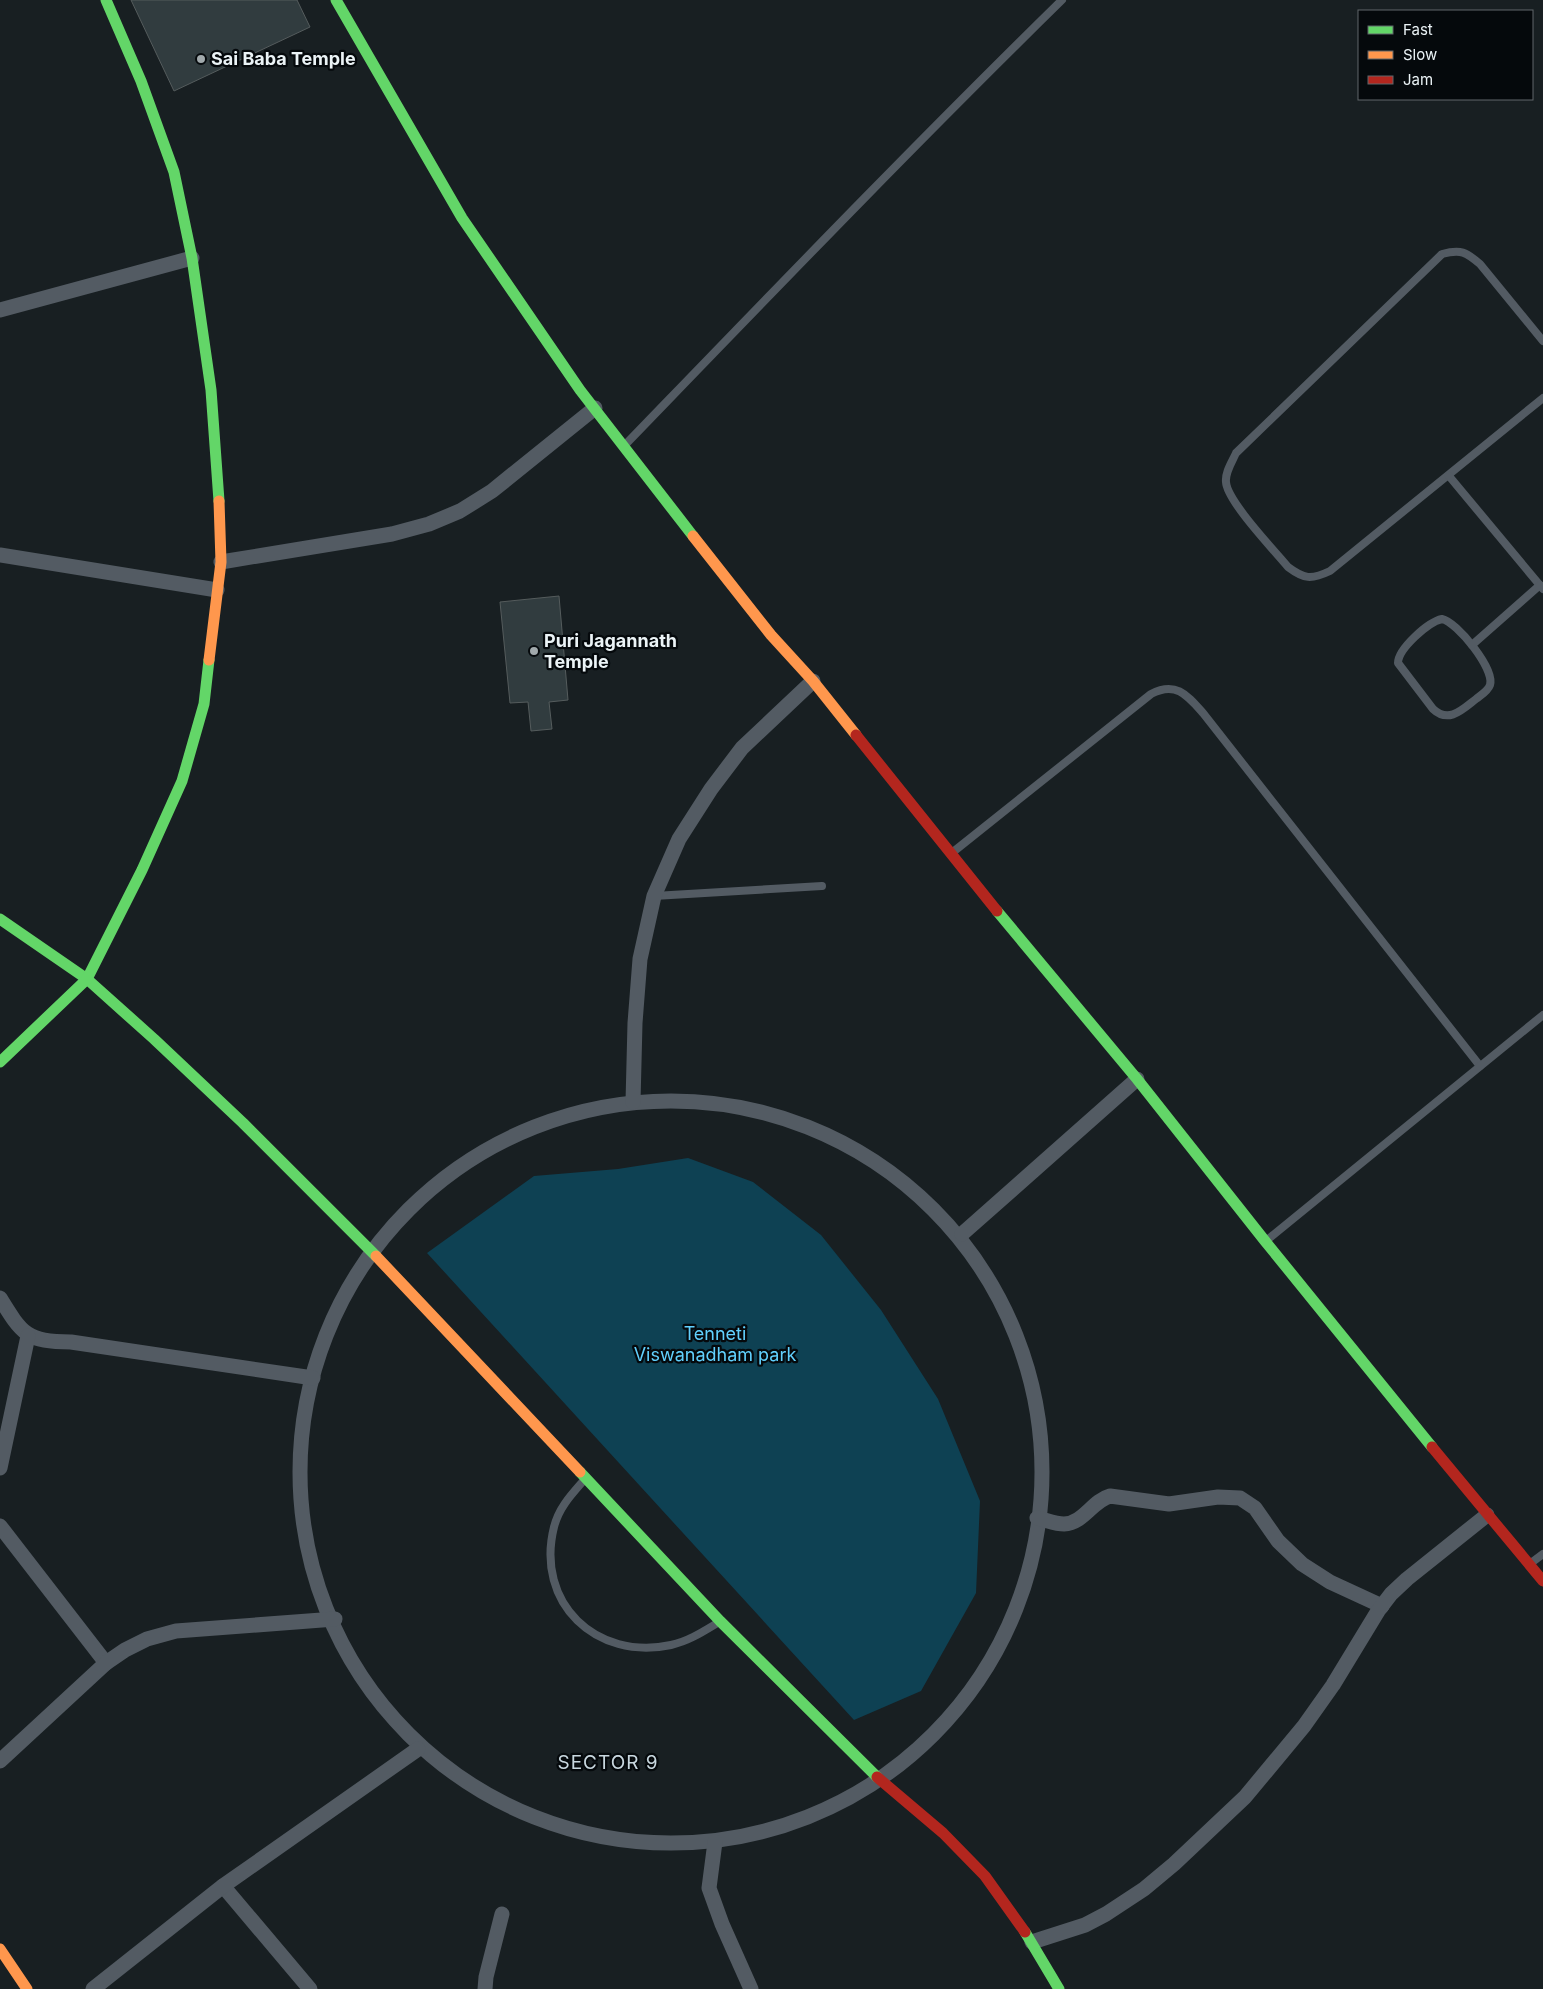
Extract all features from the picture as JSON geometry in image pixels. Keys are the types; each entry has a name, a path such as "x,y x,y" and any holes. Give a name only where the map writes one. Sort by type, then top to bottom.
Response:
{"street":[{"path":"0,1062 87,979 142,870 182,781 204,704 221,562 219,487 211,390 192,258 174,172 141,81 106,0"},
{"path":"336,0 462,218 580,390 623,448 771,635 813,681 950,854 1137,1079 1487,1516 1543,1581"},
{"path":"0,310 192,258"},
{"path":"221,562 392,534 429,524 460,511 492,491 594,408"},
{"path":"0,555 218,590"},
{"path":"633,1102 635,1023 640,959 654,896 679,839 711,789 742,748 813,681"},
{"path":"0,918 87,979 154,1038 243,1123 373,1253 720,1621 880,1780 943,1833 985,1876 1032,1942 1059,1989"},
{"path":"962,1234 1137,1079"},
{"path":"633,1102 735,1108 813,1128 895,1172 962,1234 999,1290 1022,1358 1040,1469 1037,1518 1018,1593 993,1655 935,1732 880,1780 804,1819 715,1842 645,1847 563,1837 512,1815 418,1749 356,1667 318,1580 306,1488 313,1378 337,1313 373,1253 436,1180 492,1138 571,1108 633,1102"},
{"path":"0,1298 12,1318 28,1336 48,1342 70,1342 313,1378"},
{"path":"0,1468 28,1336"},
{"path":"1037,1518 1062,1524 1072,1523 1082,1517 1102,1498 1110,1496 1169,1504 1218,1497 1240,1498 1254,1508 1278,1541 1302,1564 1330,1582 1382,1606"},
{"path":"1032,1942 1085,1925 1106,1914 1144,1889 1174,1864 1245,1797 1315,1711 1382,1606 1407,1579 1487,1516"},
{"path":"0,1526 106,1663"},
{"path":"0,1760 106,1663 125,1650 147,1640 176,1631 335,1618"},
{"path":"93,1989 223,1886 418,1749"},
{"path":"715,1842 708,1888 722,1924 752,1989"},
{"path":"223,1886 310,1989"},
{"path":"485,1989 486,1977 502,1914"},
{"path":"0,1949 27,1989"}],"lane":[{"path":"623,448 845,217 1062,0"},
{"path":"1543,341 1480,264 1468,254 1454,251 1442,254 1236,453 1229,467 1226,482 1231,498 1288,567 1299,575 1310,578 1330,571 1543,398"},
{"path":"1449,476 1542,587 1472,645"},
{"path":"1442,619 1451,622 1472,645 1489,670 1490,685 1486,691 1458,714 1450,716 1438,714 1401,669 1398,663 1400,652 1436,620 1442,619"},
{"path":"950,854 1151,694 1161,688 1169,688 1181,692 1191,699 1203,713 1480,1066"},
{"path":"654,896 822,886"},
{"path":"1265,1241 1543,1015"},
{"path":"585,1479 564,1503 555,1525 551,1547 552,1574 561,1597 576,1620 597,1636 624,1647 645,1648 672,1645 687,1640 720,1621"},
{"path":"1529,1564 1543,1554"}],"green space":[{"name":"Tenneti Viswanadham park","path":"688,1158 753,1182 821,1235 881,1310 938,1399 980,1501 976,1593 921,1691 854,1720 427,1253 534,1176 618,1169"}],"building":[{"name":"Sai Baba Temple","path":"131,0 297,0 310,27 174,91"},
{"name":"Puri Jagannath Temple","path":"559,596 568,700 549,702 552,729 531,731 528,702 510,703 500,602"}],"traffic: fast":[{"path":"106,0 141,81 174,172 192,258 211,390 219,501"},
{"path":"336,0 462,218 580,390 693,536"},
{"path":"0,1062 87,979 142,870 182,781 204,704 209,660"},
{"path":"997,911 1137,1079 1432,1447"},
{"path":"0,919 87,979 154,1039 243,1123 376,1256"},
{"path":"580,1472 720,1621 877,1777"},
{"path":"1025,1932 1059,1989"}],"traffic: slow":[{"path":"209,660 221,562 219,501"},
{"path":"693,536 771,635 813,681 856,735"},
{"path":"376,1256 580,1472"},
{"path":"0,1949 27,1989"}],"traffic: jam":[{"path":"856,735 997,911"},
{"path":"1432,1447 1543,1581"},
{"path":"877,1777 943,1833 985,1876 1025,1932"}],"place":[{"name":"Sai Baba Temple","path":"201,59"},
{"name":"Puri Jagannath Temple","path":"534,651"}],"district":[{"name":"SECTOR 9","path":"608,1762"}]}
